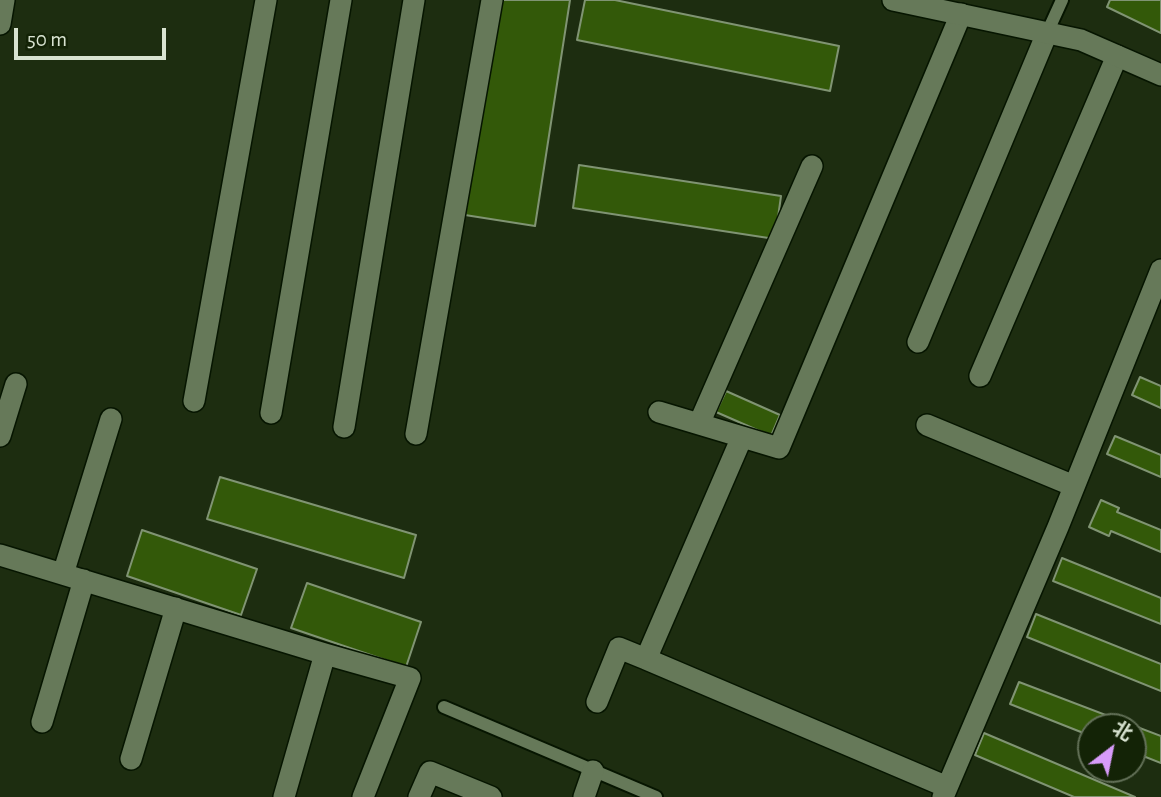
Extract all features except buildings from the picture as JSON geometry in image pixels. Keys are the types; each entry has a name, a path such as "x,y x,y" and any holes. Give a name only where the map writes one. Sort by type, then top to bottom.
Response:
{"street":[{"path":"0,24 4,0"},
{"path":"194,401 265,0"},
{"path":"271,413 341,0"},
{"path":"344,427 414,0"},
{"path":"416,434 492,0"},
{"path":"893,0 1081,40 1161,75"},
{"path":"659,412 779,448 961,14"},
{"path":"918,342 1047,33"},
{"path":"980,376 1117,56"},
{"path":"699,424 813,166"},
{"path":"597,702 619,648 945,792 1074,486 1161,270"},
{"path":"0,436 16,384"},
{"path":"63,574 111,419"},
{"path":"927,425 1074,486"},
{"path":"646,659 742,437"},
{"path":"0,555 410,678 363,797"},
{"path":"42,722 84,580"},
{"path":"131,759 176,608"},
{"path":"284,797 325,654"},
{"path":"584,797 593,771"},
{"path":"419,797 430,772 491,797"}],"lane":[{"path":"1047,33 1062,0"},
{"path":"443,707 656,797"}]}
